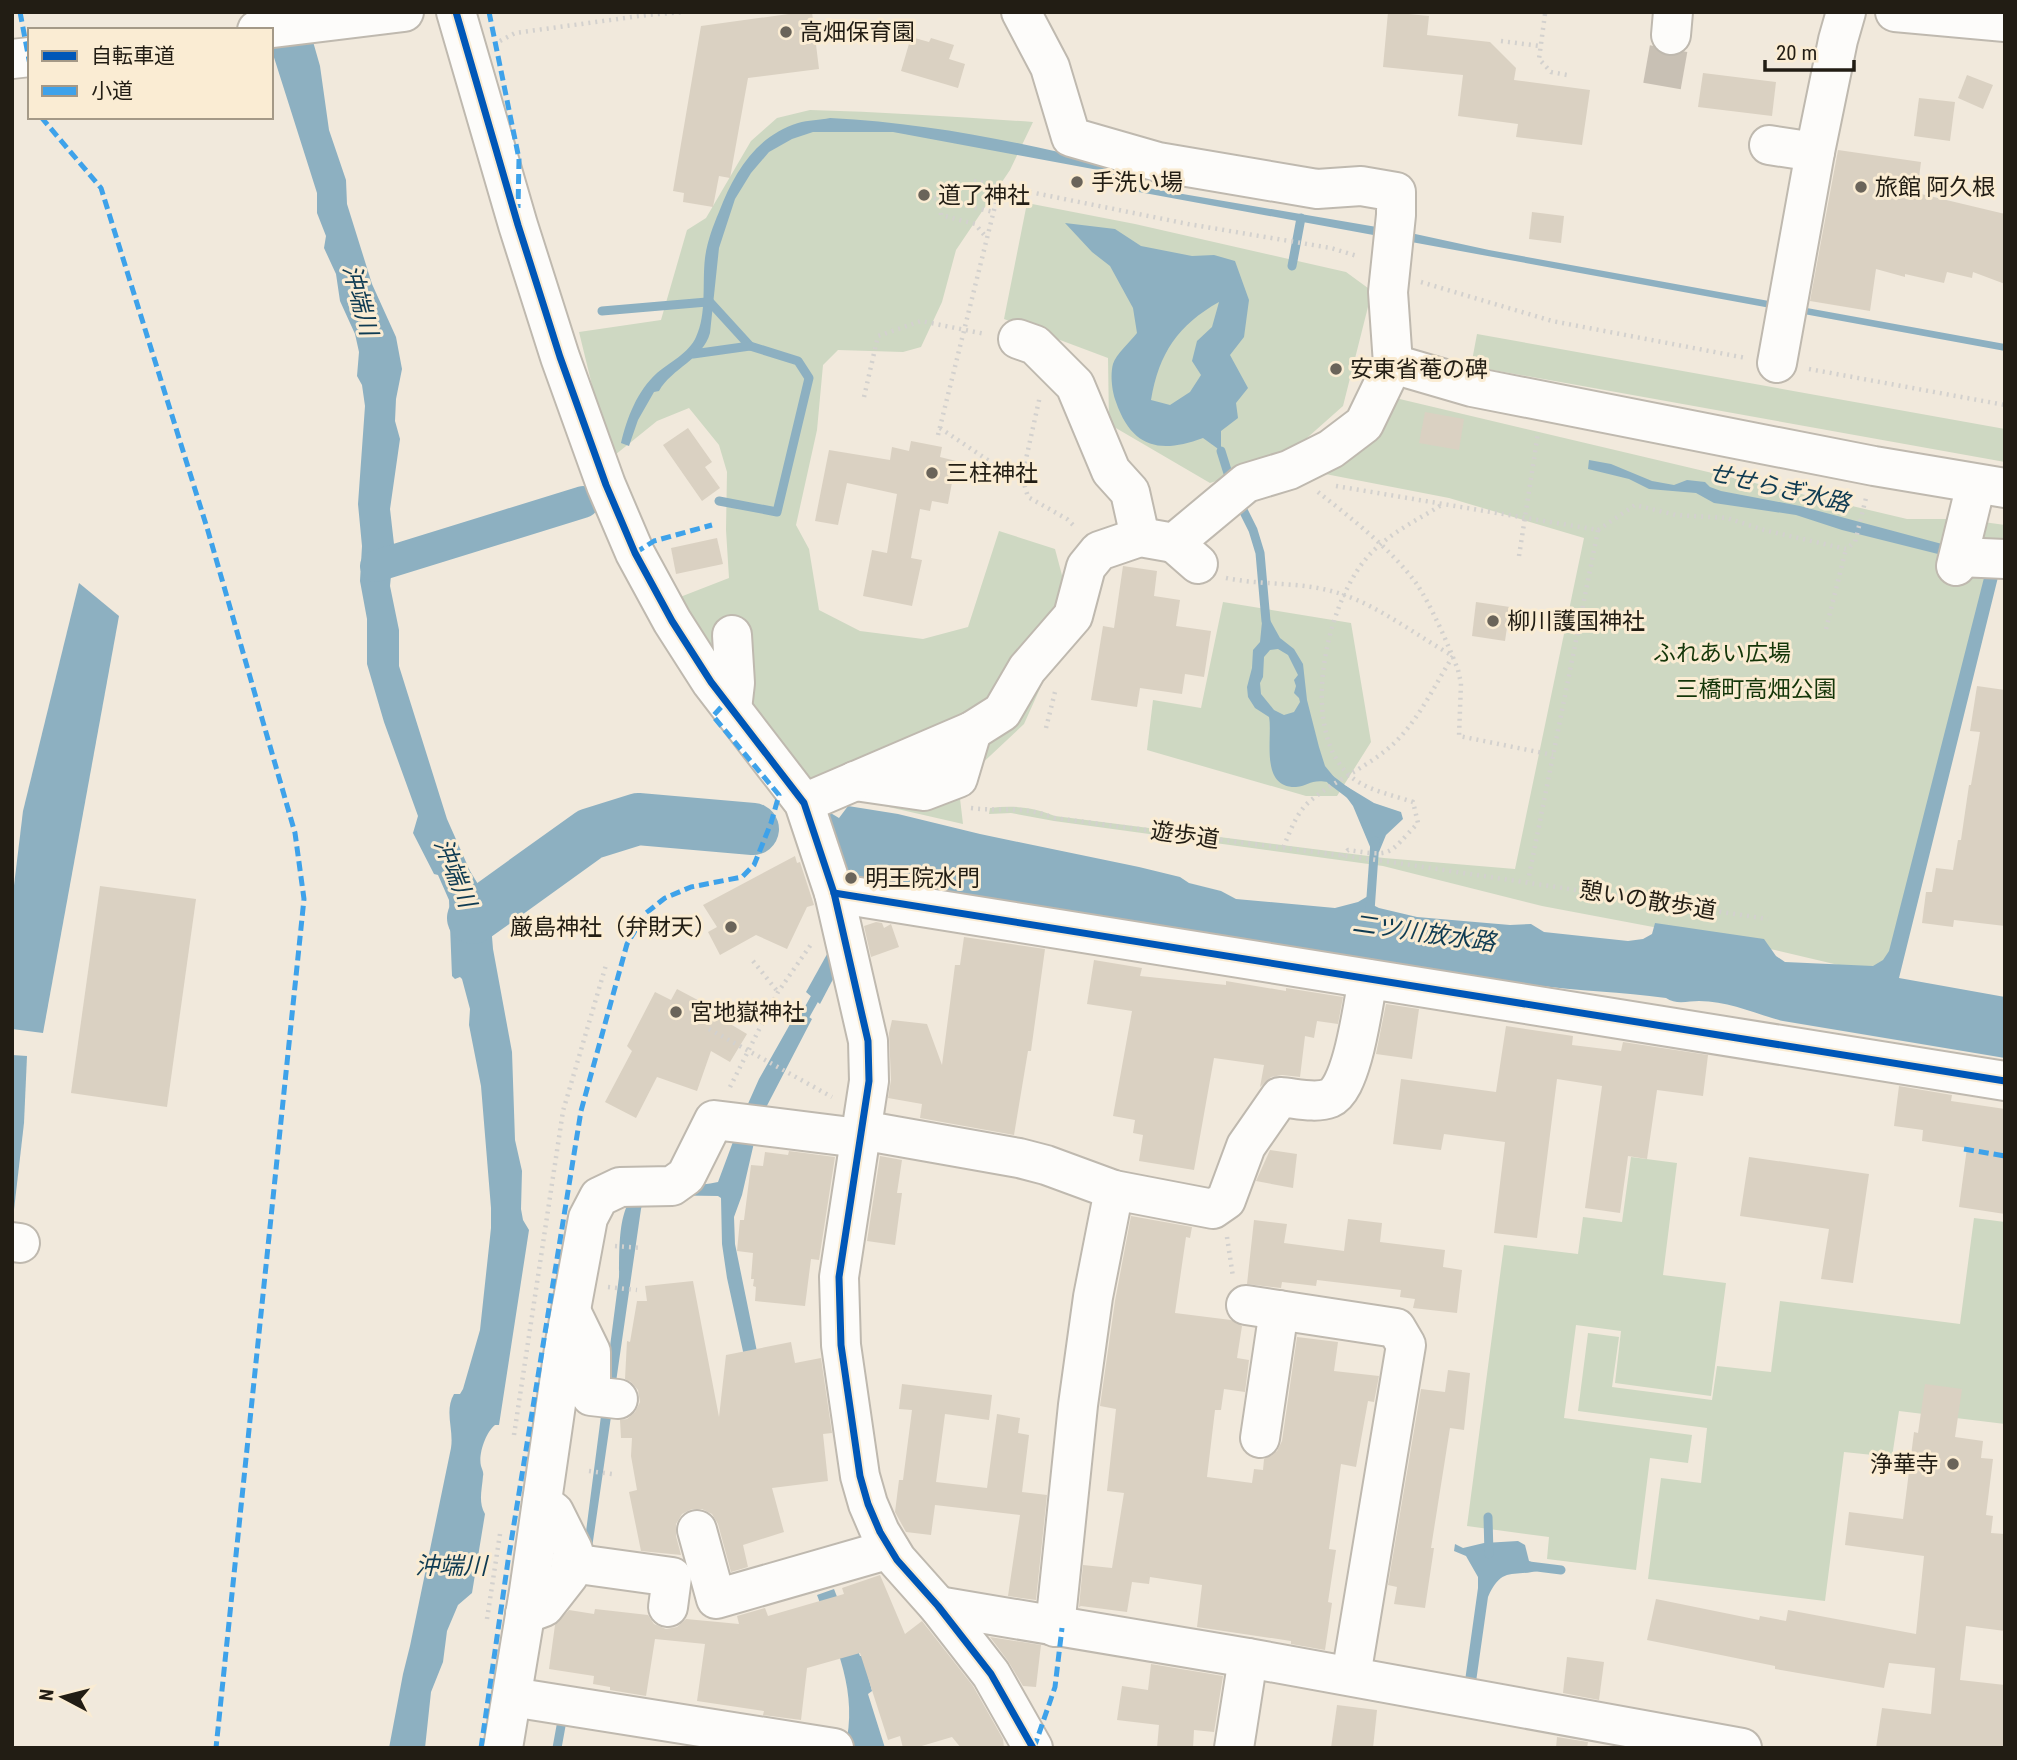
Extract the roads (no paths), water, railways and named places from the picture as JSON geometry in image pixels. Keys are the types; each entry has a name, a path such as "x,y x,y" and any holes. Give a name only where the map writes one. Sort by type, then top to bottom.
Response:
{"main road":[{"path":"273,28 404,12"},
{"path":"456,12 560,357 606,485 635,553 672,621 711,682 804,803 835,900 868,1041 869,1081 839,1278 844,1367 860,1476 868,1504 890,1549 991,1674 1033,1748"},
{"path":"804,803 972,731 1002,712 1027,669 1073,616 1086,567 1089,542 1171,548 1236,491 1296,475 1364,424 1393,364 1388,292 1396,192 1361,186 1317,189 1304,187 1158,162 1077,139 1050,67 1021,12"},
{"path":"1777,363 1815,152 1846,12"},
{"path":"1895,12 2005,22"},
{"path":"1769,145 1815,152"},
{"path":"1033,349 1075,385 1111,471 1171,548"},
{"path":"1393,364 1472,387 1874,466 1991,486 1958,561 2005,559"},
{"path":"732,635 735,683 732,709"},
{"path":"835,900 1368,979 2005,1081"},
{"path":"503,1748 570,1311 588,1218 599,1197 620,1187 672,1185 686,1176 740,1123 861,1128 1046,1164 1114,1190 1213,1209 1226,1200 1246,1146 1280,1097 1316,1101 1332,1097 1344,1084 1357,1037 1368,979"},
{"path":"1055,1627 1078,1405 1093,1297 1114,1190"},
{"path":"1260,1438 1263,1308 1396,1328 1406,1345 1351,1676"},
{"path":"570,1311 591,1352 591,1396 609,1398"},
{"path":"541,1503 554,1512 581,1565"},
{"path":"697,1530 716,1599 890,1549"},
{"path":"525,1614 544,1607 569,1575 581,1565 672,1577 667,1607"},
{"path":"938,1606 1351,1676 1742,1748"},
{"path":"1234,1748 1248,1658"},
{"path":"512,1697 834,1748"}],"water":[{"name":"沖端川","path":"273,30 310,31 320,66 329,130 346,180 347,204 372,284 396,337 402,369 396,399 395,421 400,439 390,509 394,544 390,586 399,630 399,666 447,819 470,871 484,894 490,912 493,949 512,1052 515,1140 522,1171 521,1209 529,1230 499,1425 495,1425 489,1433 481,1456 481,1500 485,1514 472,1593 458,1605 447,1631 443,1662 431,1692 425,1748 389,1748 451,1448 451,1400 454,1394 460,1394 463,1389 480,1330 491,1208 481,1086 469,1025 470,1009 462,979 452,976 449,900 438,875 434,874 413,833 418,816 384,722 367,664 367,619 360,581 362,546 358,504 365,406 362,385 357,376 359,352 355,334 340,301 336,274 324,248 326,236 317,213 317,193 273,54"},
{"path":"830,118 934,128 1001,140 1102,162 1115,169 1130,185 1406,232 1489,250 2005,344 2005,351 1128,190 1109,172 893,132 813,132 792,139 769,152 751,173 735,199 719,248 710,333 706,342 659,391 654,392 638,420 629,446 621,443 638,396 657,373 684,353 696,337 702,318 705,258 709,240 725,198 740,170 759,147 783,129 802,122"},
{"path":"1065,223 1115,229 1141,246 1192,256 1214,255 1235,261 1249,300 1244,337 1230,355 1248,388 1236,403 1238,418 1221,431 1221,451 1203,438 1174,446 1161,446 1139,438 1130,429 1113,393 1112,373 1117,356 1137,333 1133,308 1110,266 1092,252","holes":["1219,302 1212,327 1197,341 1192,361 1201,375 1190,392 1170,405 1151,400 1159,368 1173,342 1192,320"]},
{"path":"1589,460 1611,464 1652,481 1674,485 1687,480 1705,482 1721,491 1800,506 1942,544 1938,554 1842,530 1796,515 1714,503 1696,493 1649,489 1629,479 1588,469"},
{"name":"二ツ川放水路","path":"2003,557 1899,978 2005,997 2005,1058 1783,1021 1721,1003 1678,1002 1650,996 1534,985 844,883 823,830 829,812 839,818 848,806 898,814 1139,867 1180,877 1189,883 1221,891 1236,899 1335,908 1358,902 1368,896 1373,905 1379,908 1417,917 1510,925 1531,924 1544,932 1628,941 1643,939 1652,934 1655,923 1764,939 1776,956 1785,962 1873,966 1883,960 1889,951 1987,566"},
{"path":"79,583 119,616 43,1033 12,1029 12,902 23,811"},
{"path":"1270,620 1280,638 1294,649 1303,664 1307,700 1319,747 1325,766 1334,777 1328,782 1317,781 1296,787 1284,785 1272,771 1269,717 1255,708 1248,697 1247,687 1253,650 1260,642 1262,622","holes":["1278,649 1288,655 1298,675 1294,680 1294,693 1300,702 1294,712 1284,715 1274,710 1261,694 1260,683 1264,657 1270,650"]},
{"path":"1346,786 1374,803 1401,812 1403,819 1386,835 1379,852 1371,849 1353,806 1342,791"},
{"path":"831,947 841,964 820,1004 806,992"},
{"path":"798,1010 812,1019 759,1121 742,1195 734,1217 735,1244 779,1450 765,1452 727,1278 722,1244 721,1198 651,1195 643,1201 641,1209 592,1548 584,1547 619,1277 620,1235 627,1206 633,1195 643,1188 718,1182 759,1079"},
{"path":"12,1055 27,1056 24,1123 12,1227"},
{"path":"1518,1541 1525,1545 1529,1561 1539,1565 1541,1570 1510,1574 1498,1580 1493,1587 1488,1597 1475,1689 1464,1688 1478,1577 1466,1556 1454,1551 1455,1544 1463,1548 1484,1543"},
{"path":"834,1589 860,1656 863,1656 872,1691 868,1694 885,1748 845,1748 849,1728 847,1689 838,1651 817,1595"}],"waterway":[{"path":"1292,266 1301,218"},
{"path":"693,354 750,346 708,300"},
{"path":"602,311 707,302"},
{"path":"719,501 777,512 809,378 798,361 750,346"},
{"path":"1221,451 1231,483"},
{"path":"376,566 583,502"},
{"path":"1239,502 1253,530 1260,553 1266,621"},
{"path":"1331,780 1352,796"},
{"name":"二ツ川放水路","path":"473,918 590,834 638,819 753,829"},
{"path":"1370,911 1375,841"},
{"path":"801,1023 820,989"},
{"path":"1488,1517 1489,1554"},
{"path":"1529,1566 1561,1570"},
{"path":"557,1748 563,1715"}],"tunnel":[{"path":"1662,86 1671,35"}],"place":[{"name":"高畑保育園","path":"786,32"},
{"name":"手洗い場","path":"1077,182"},
{"name":"旅館 阿久根","path":"1861,187"},
{"name":"道了神社","path":"924,195"},
{"name":"安東省菴の碑","path":"1336,369"},
{"name":"三柱神社","path":"932,473"},
{"name":"柳川護国神社","path":"1493,621"},
{"name":"明王院水門","path":"851,878"},
{"name":"厳島神社（弁財天）","path":"731,927"},
{"name":"宮地嶽神社","path":"676,1012"},
{"name":"浄華寺","path":"1953,1464"}],"water label":[{"name":"せせらぎ水路","path":"1779,488"}],"park label":[{"name":"ふれあい広場","path":"1722,653"},
{"name":"三橋町高畑公園","path":"1756,689"}]}
